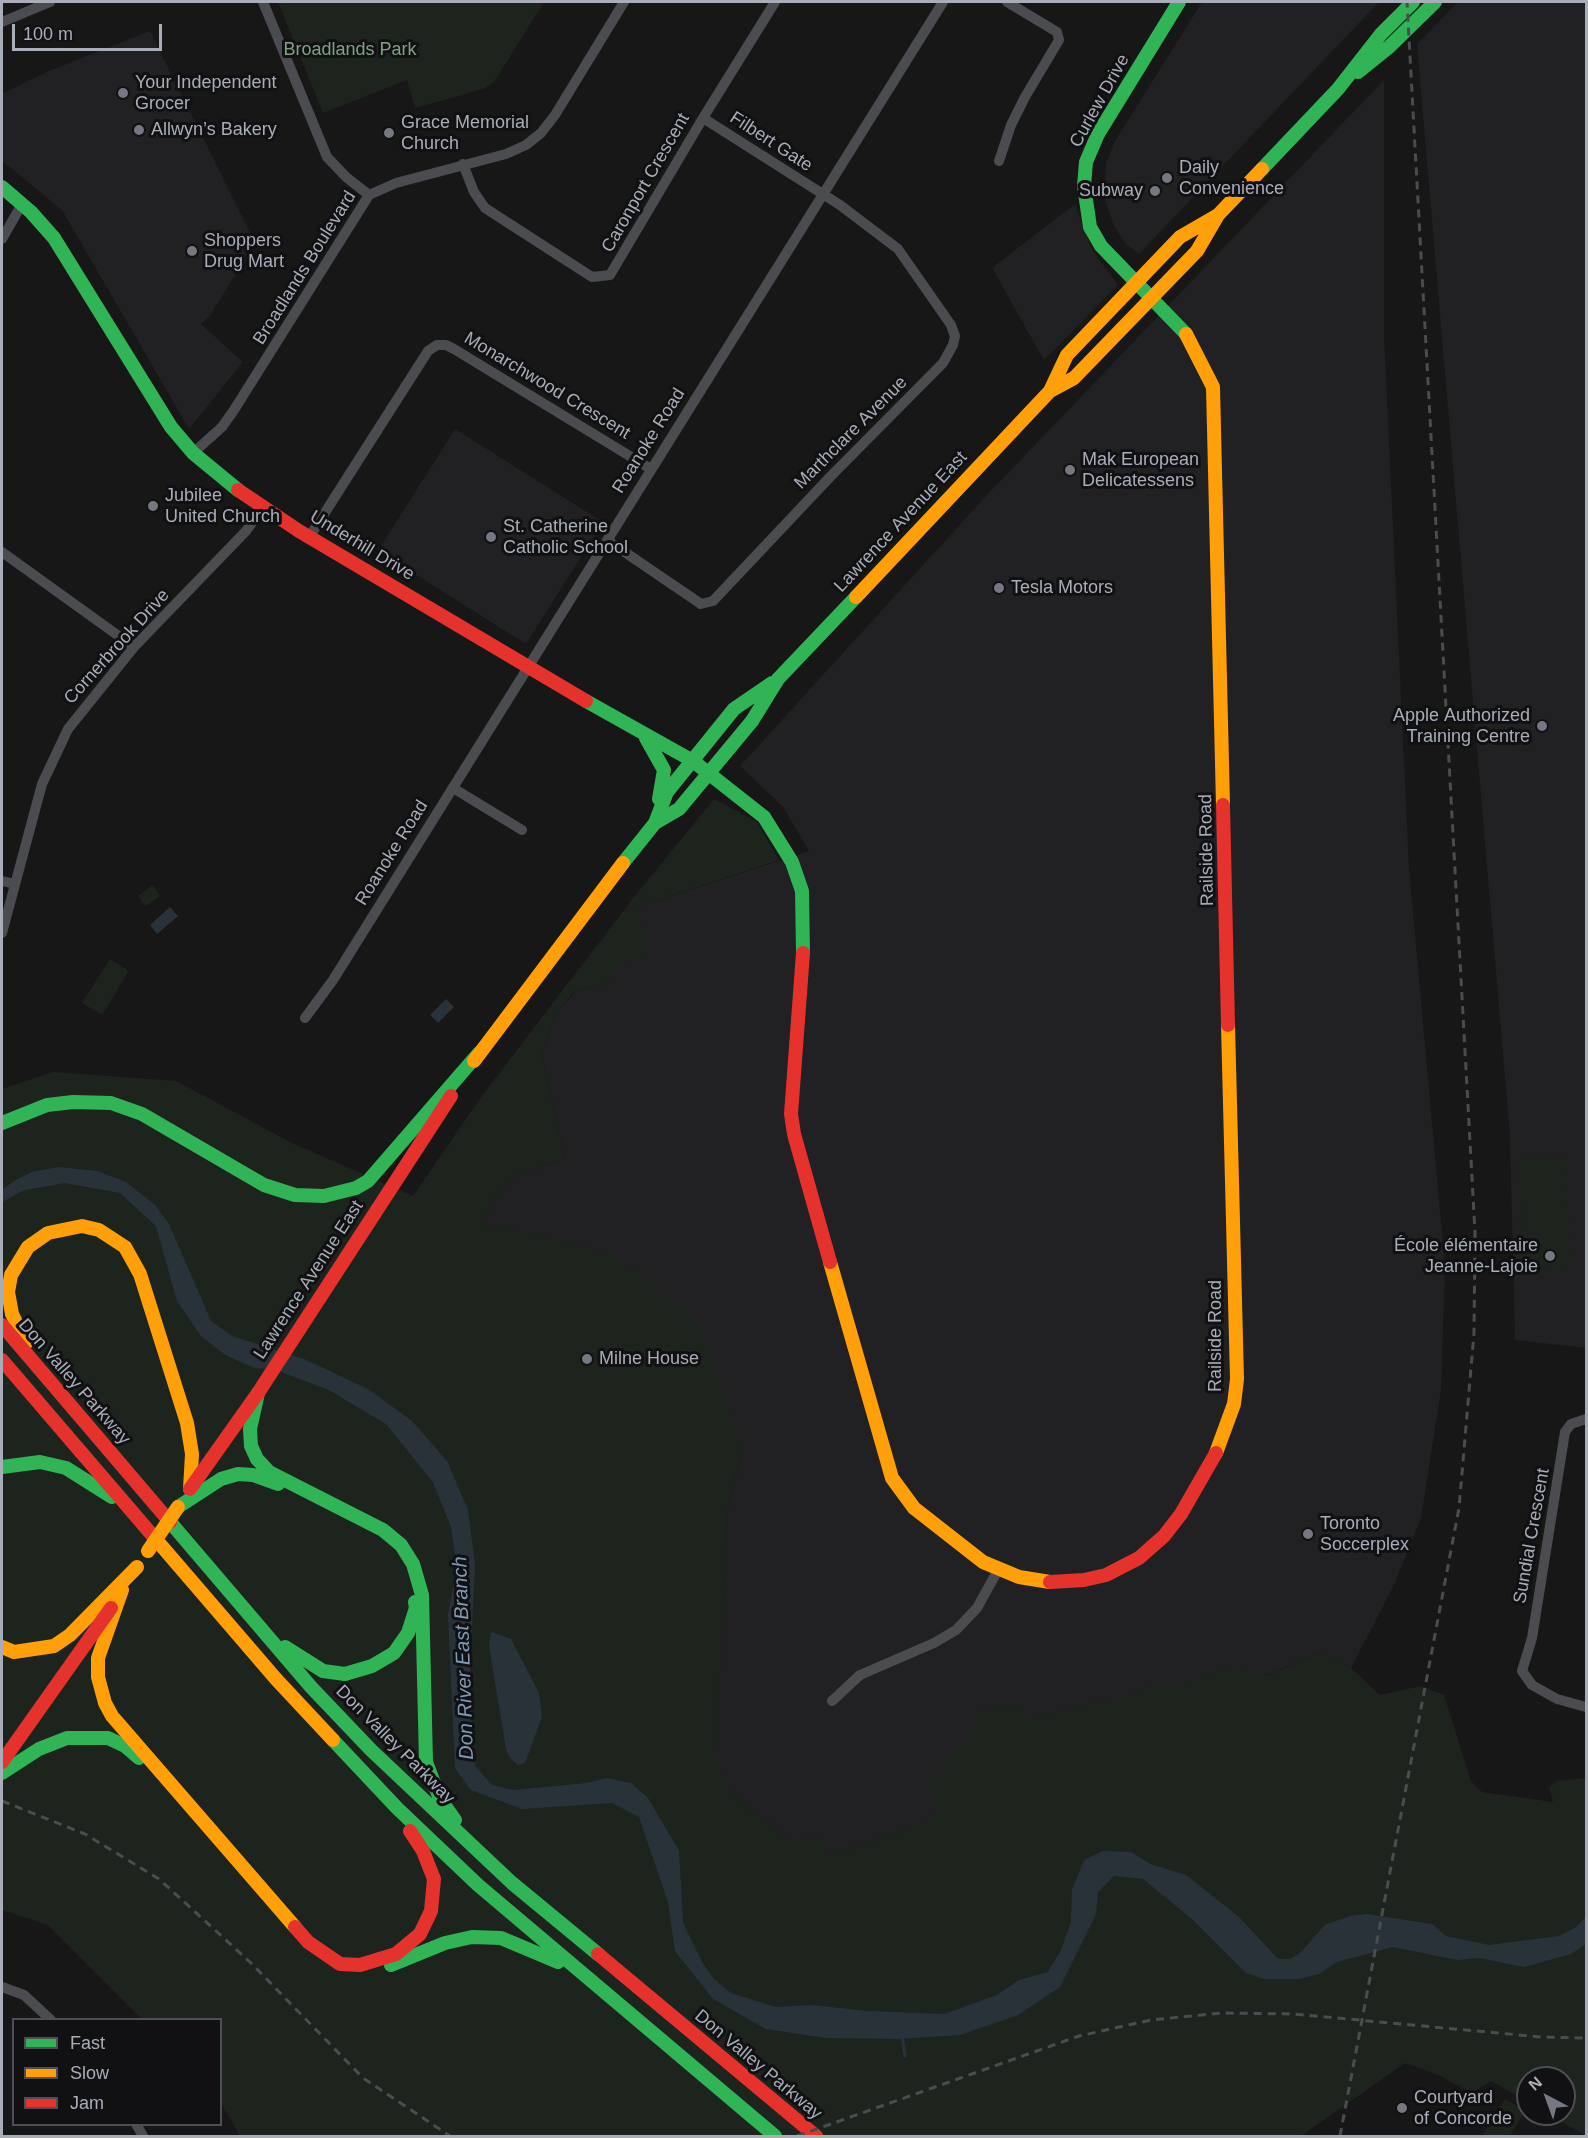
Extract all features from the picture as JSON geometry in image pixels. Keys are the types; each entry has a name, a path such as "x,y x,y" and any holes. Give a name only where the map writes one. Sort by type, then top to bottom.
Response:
{"main road":[{"name":"Curlew Drive","path":"1136,283 1101,246 1090,227 1084,186 1086,162 1098,134 1179,2"},
{"name":"Lawrence Avenue East","path":"1050,391 1074,378 1197,251 1218,215 1338,89 1381,34 1413,2"},
{"name":"Lawrence Avenue East","path":"1338,89 1389,47 1435,2"},
{"name":"Underhill Drive","path":"2,187 22,204 54,238 171,428 193,453 226,482 310,536 710,773"},
{"name":"Lawrence Avenue East","path":"655,823 679,808 752,721 778,679 1050,391 1067,355 1180,237 1218,215"},
{"name":"Railside Road","path":"710,773 764,818 792,862 802,891 804,933 791,1114 818,1221 892,1478 902,1494 936,1527 983,1562 998,1570 1041,1582 1084,1580 1123,1567 1153,1547 1181,1514 1219,1448 1235,1396 1236,1355 1215,407 1211,380 1200,355 1182,329 1136,283"},
{"name":"Lawrence Avenue East","path":"2,1762 258,1393 301,1323 479,1053 655,823 668,792 734,709 778,679"},
{"path":"645,736 664,770 655,823"},
{"path":"2,1122 47,1105 73,1102 111,1103 141,1114 264,1185 295,1195 324,1196 356,1188 368,1181 479,1053"},
{"path":"42,1372 12,1314 8,1300 11,1275 28,1247 48,1233 73,1226 99,1230 125,1247 140,1274 187,1423 192,1454 189,1491"},
{"name":"Don Valley Parkway","path":"2,1325 311,1687 371,1750 512,1883 816,2136"},
{"path":"2,1360 327,1737 397,1808 478,1886 775,2136"},
{"path":"258,1393 250,1429 251,1446 256,1459 269,1472 383,1530 401,1545 413,1564 423,1605 426,1762 440,1799 474,1847"},
{"path":"2,1467 40,1462 66,1468 129,1507"},
{"path":"178,1507 221,1479 238,1474 253,1475 272,1481 379,1537 400,1556 409,1575 416,1608 408,1633 394,1653 372,1666 345,1674 323,1671 272,1640"},
{"path":"2,1647 14,1652 54,1646 70,1635 137,1568"},
{"path":"123,1590 98,1658 100,1689 112,1716 308,1942 340,1964 360,1965 396,1954 420,1934 431,1911 434,1879 423,1851 397,1808"},
{"path":"2,1773 39,1749 67,1738 108,1738 125,1746 136,1754 295,1944 317,1963 337,1970 357,1973 373,1971 446,1944 472,1937 501,1938 575,1969"}],"street":[{"path":"2,22 31,5 50,2"},
{"path":"263,2 327,157 346,177 369,195"},
{"name":"Broadlands Boulevard","path":"193,453 222,427 234,410 369,195 396,183 519,149 541,133 572,89 624,2"},
{"name":"Caronport Crescent","path":"463,164 474,192 485,208 592,278 605,277 615,269 628,242 775,2"},
{"name":"Roanoke Road","path":"305,1018 325,993 821,194 943,2"},
{"path":"999,161 1011,125 1059,40 1057,32 1007,2"},
{"name":"Filbert Gate","path":"703,118 821,194"},
{"name":"Marthclare Avenue","path":"607,540 690,598 701,604 708,604 720,595 738,573 949,354 955,336 951,325 898,249 821,194"},
{"path":"2,239 22,204"},
{"name":"Monarchwood Crescent","path":"310,536 428,351 437,345 446,345 454,349 651,469"},
{"name":"Cornerbrook Drive","path":"2,933 42,784 55,752 80,712 134,647 246,531 263,507"},
{"path":"2,552 134,647"},
{"path":"453,788 522,830"},
{"path":"2,881 15,884"},
{"name":"Sundial Crescent","path":"1587,1419 1571,1424 1565,1432 1532,1638 1522,1671 1532,1685 1557,1699 1587,1707"},
{"path":"832,1701 860,1676 934,1643 956,1630 977,1608 998,1570"},
{"path":"2,1988 24,1995 50,2018"}],"shaded area":[{"path":"1202,2 1379,2 1139,254 1126,244 1114,226 1104,197 1106,163 1115,141"},
{"path":"1458,2 1586,2 1586,1348 1515,1340 1510,1136 1417,44"},
{"path":"150,31 255,243 209,317 201,324 243,362 189,429 62,210 2,161 2,94 49,71"},
{"path":"1384,80 1384,336 1409,868 1445,1267 1441,1390 1421,1518 1393,1587 1351,1668 1321,1652 898,1832 816,1860 714,1780 728,1507 743,1446 501,1236 481,1227 501,1188 515,1177 565,1158 542,1054 555,1014 575,992 613,982 613,969 637,907 809,851 783,807 740,766 986,496"},
{"path":"1075,204 1091,248 1118,285 1044,360 992,268"},
{"name":"St. Catherine Catholic School","path":"455,429 603,522 526,644 378,551"}],"green space":[{"name":"Broadlands Park","path":"278,2 544,2 494,82 483,89 415,108 407,80 323,113"},
{"path":"714,799 757,822 779,860 637,907 648,954 613,969 613,982 574,992 555,1014 542,1054 565,1158 515,1177 501,1188 482,1225 521,1230 610,1253 623,1264 636,1267 705,1334 743,1446 728,1507 716,1754 728,1791 789,1839 820,1838 830,1855 898,1832 940,1812 926,1793 931,1780 968,1737 979,1710 1023,1706 1029,1718 1103,1701 1153,1686 1186,1682 1230,1666 1256,1671 1266,1676 1321,1652 1351,1668 1380,1695 1421,1686 1444,1695 1471,1781 1482,1792 1553,1802 1549,1787 1557,1781 1586,1778 1586,2136 1569,2126 1576,2126 1576,2066 1516,2066 1516,2095 1491,2081 1472,2093 1436,2074 1405,2063 1301,2136 240,2136 222,2105 222,2018 141,2018 48,1925 2,1910 2,1089 53,1072 176,1081 292,1143 413,1196 481,1097 634,897"},
{"path":"153,885 160,896 145,906 138,896"},
{"path":"110,959 129,971 102,1015 82,1003"},
{"path":"1564,1155 1571,1267 1524,1270 1518,1158"},
{"path":"1505,2099 1516,2106 1516,2126 1510,2136 1482,2136"}],"water":[{"path":"170,907 178,916 157,934 150,925"},
{"path":"446,999 454,1007 438,1023 430,1015"},
{"name":"Don River East Branch","path":"58,1167 97,1171 126,1182 155,1205 169,1224 211,1321 232,1336 304,1359 368,1389 412,1421 447,1461 468,1510 475,1565 469,1689 475,1766 492,1785 514,1790 587,1783 606,1778 631,1783 648,1798 679,1851 683,1923 702,1962 714,1979 731,1993 776,2007 811,2005 868,2011 944,2014 997,1995 1019,1980 1048,1972 1061,1950 1071,1922 1072,1890 1084,1860 1103,1851 1131,1852 1150,1864 1186,1875 1239,1917 1278,1959 1290,1959 1301,1952 1325,1925 1350,1916 1367,1914 1432,1924 1446,1936 1489,1945 1559,1936 1576,1927 1586,1917 1586,1944 1571,1954 1524,1967 1479,1958 1457,1960 1393,1947 1337,1962 1319,1974 1300,1979 1264,1979 1246,1973 1192,1919 1143,1879 1114,1876 1098,1892 1096,1914 1060,1987 1018,2015 960,2035 898,2039 826,2038 766,2029 713,1999 675,1951 668,1902 639,1817 612,1803 522,1809 471,1790 455,1768 448,1614 457,1567 451,1527 433,1482 386,1424 329,1390 273,1369 254,1368 224,1354 201,1336 177,1301 156,1226 120,1193 65,1183 25,1190 2,1202 2,1190 14,1181 32,1172"},
{"path":"491,1632 511,1639 539,1693 542,1717 525,1763 518,1765 510,1758 506,1749 489,1645"}],"waterway":[{"path":"902,2035 905,2056"}],"railway":[{"path":"1340,2136 1459,1508 1474,1333 1475,1232 1407,2"},
{"path":"2,1801 85,1834 159,1879 250,1962 363,2078 450,2136"},
{"path":"797,2136 1079,2036 1151,2020 1222,2013 1294,2014 1541,2037 1586,2038"}],"traffic: fast":[{"path":"1179,2 1098,134 1086,162 1084,186 1090,227 1101,246 1186,334"},
{"path":"1262,169 1338,89 1381,34 1413,2"},
{"path":"1358,72 1389,47 1435,2"},
{"path":"2,187 31,212 54,238 171,427 193,453 238,490"},
{"path":"623,863 655,823 679,809 752,721 778,679 856,597"},
{"path":"655,823 667,792 734,709 772,683"},
{"path":"586,701 693,761 764,817 792,862 802,891 803,953"},
{"path":"646,738 664,770 659,799"},
{"path":"2,1123 47,1105 73,1102 111,1103 142,1114 264,1185 295,1195 324,1196 356,1188 368,1181 479,1053"},
{"path":"258,1393 250,1429 251,1446 257,1459 269,1472 383,1530 401,1545 413,1564 422,1595 426,1762 440,1799 455,1820"},
{"path":"2,1467 40,1462 66,1468 112,1497"},
{"path":"178,1507 221,1479 238,1474 253,1475 278,1484"},
{"path":"170,1522 311,1687 371,1750 512,1883 598,1954"},
{"path":"285,1647 323,1671 345,1674 372,1666 394,1653 408,1633 416,1608 415,1602"},
{"path":"2,1773 39,1749 67,1738 108,1738 125,1746 139,1758"},
{"path":"333,1740 397,1808 478,1885 775,2136"},
{"path":"391,1965 445,1943 472,1937 501,1938 558,1962"}],"traffic: slow":[{"path":"1050,391 1074,378 1197,251 1218,215 1262,169"},
{"path":"856,597 1050,391 1067,355 1180,237 1218,215"},
{"path":"1186,334 1213,387 1223,805"},
{"path":"474,1061 623,863"},
{"path":"1216,1453 1234,1404 1237,1379 1228,1025"},
{"path":"26,1343 12,1314 8,1292 11,1275 28,1247 48,1233 82,1226 99,1230 125,1247 140,1274 187,1423 192,1454 190,1489"},
{"path":"830,1262 892,1478 914,1508 983,1562 1019,1577 1050,1582"},
{"path":"148,1551 178,1507"},
{"path":"153,1536 276,1679 333,1740"},
{"path":"2,1647 14,1652 54,1646 70,1635 137,1567"},
{"path":"122,1590 98,1658 98,1677 105,1703 112,1716 295,1927"}],"traffic: jam":[{"path":"238,490 299,531 586,701"},
{"path":"1223,805 1228,1025"},
{"path":"803,953 791,1114 794,1134 830,1262"},
{"path":"190,1489 258,1393 451,1096"},
{"path":"2,1325 170,1522"},
{"path":"2,1360 153,1536"},
{"path":"1050,1582 1084,1580 1106,1575 1139,1558 1164,1536 1181,1514 1216,1453"},
{"path":"2,1762 111,1608"},
{"path":"295,1927 308,1942 340,1964 360,1965 396,1954 420,1934 431,1911 434,1879 423,1851 410,1831"},
{"path":"598,1954 816,2136"}],"place":[{"name":"Your Independent Grocer","path":"123,93"},
{"name":"Allwyn’s Bakery","path":"139,130"},
{"name":"Grace Memorial Church","path":"389,133"},
{"name":"Daily Convenience","path":"1167,178"},
{"name":"Subway","path":"1155,191"},
{"name":"Shoppers Drug Mart","path":"192,251"},
{"name":"Mak European Delicatessens","path":"1070,470"},
{"name":"Jubilee United Church","path":"153,506"},
{"name":"St. Catherine Catholic School","path":"491,537"},
{"name":"Tesla Motors","path":"999,588"},
{"name":"Apple Authorized Training Centre","path":"1542,726"},
{"name":"École élémentaire Jeanne-Lajoie","path":"1550,1256"},
{"name":"Milne House","path":"587,1359"},
{"name":"Toronto Soccerplex","path":"1308,1534"},
{"name":"Courtyard of Concorde","path":"1402,2108"}]}
